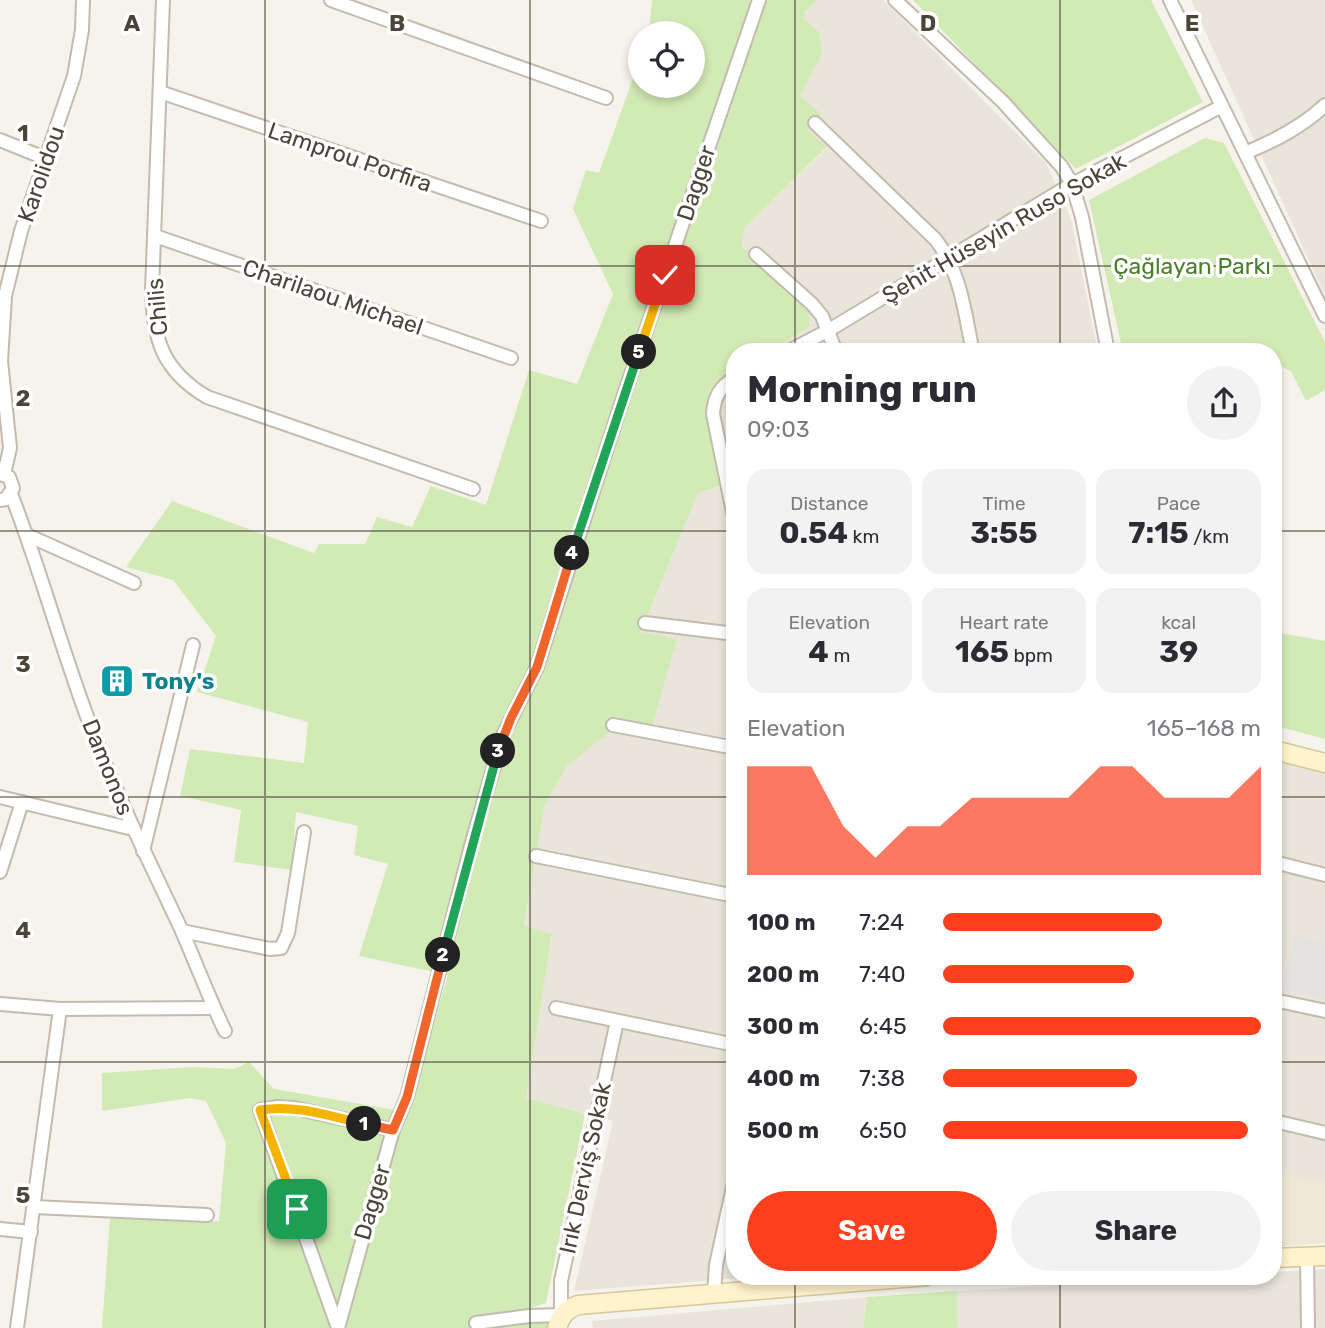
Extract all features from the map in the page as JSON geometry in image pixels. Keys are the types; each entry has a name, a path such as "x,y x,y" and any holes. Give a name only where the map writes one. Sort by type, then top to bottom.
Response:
{"street":[{"name":"Karolidou","path":"2,474 10,448 1,361 1,323 14,255 74,76 82,30 83,0"},
{"name":"Chilis","path":"163,0 152,290 155,328 166,360 187,385 221,402 473,489"},
{"path":"331,0 606,97"},
{"name":"Dagger","path":"338,1327 393,1130 407,1097 471,846 498,752 511,718 537,667 624,395 759,0"},
{"path":"895,0 1003,102 1062,167 1072,184 1082,217 1106,343"},
{"path":"1170,0 1325,316"},
{"name":"Lamprou Porfira","path":"159,92 541,221"},
{"path":"1245,153 1277,140 1325,105"},
{"name":"Şehit Hüseyin Ruso Sokak","path":"804,343 1072,184 1222,106"},
{"path":"815,123 927,231 949,257 956,274 971,343"},
{"path":"0,140 47,159"},
{"name":"Charilaou Michael","path":"155,236 511,358"},
{"path":"756,254 812,304 822,316 833,343"},
{"path":"726,385 717,394 713,414 726,478"},
{"name":"Damonos","path":"2,474 12,482 5,497 27,535 49,608 93,733 133,829 182,931 225,1031"},
{"path":"27,535 134,583"},
{"path":"645,623 726,633"},
{"path":"143,851 193,645"},
{"path":"613,725 726,746"},
{"path":"1282,752 1325,764"},
{"path":"0,797 133,829"},
{"path":"0,873 22,802"},
{"path":"182,931 276,950 281,947 287,939 304,832"},
{"path":"536,856 726,894"},
{"path":"1282,864 1325,875"},
{"path":"1282,1002 1325,1011"},
{"path":"0,1004 60,1009 214,1008"},
{"path":"556,1008 726,1043"},
{"path":"17,1328 60,1009"},
{"name":"Irık Derviş Sokak","path":"559,1322 561,1281 617,1021"},
{"path":"338,1327 260,1110 294,1108 393,1130"},
{"path":"1282,1123 1325,1133"},
{"path":"34,1207 207,1215"},
{"path":"714,1293 716,1265 726,1219"},
{"path":"0,1229 31,1232"},
{"path":"1282,1258 1316,1256 1308,1328"},
{"path":"476,1323 529,1316 559,1322 570,1308 578,1306 799,1285"}],"shaded area":[{"path":"817,0 883,0 1046,163 1071,219 1096,343 783,343 809,326 742,247 745,227 827,148 808,130 815,123 799,96 822,54 804,20 805,13"},
{"path":"1191,0 1325,0 1325,296"},
{"path":"726,379 726,1279 574,1291 613,1121 525,1099 552,935 524,927 545,804 567,766 610,731 616,720 651,725 677,639 641,633 698,493 720,486 706,415 709,390"},
{"path":"1282,758 1325,769 1325,1183 1282,1175"},
{"path":"1295,935 1325,943 1325,1000 1282,989"},
{"path":"1282,1175 1325,1183 1325,1243 1282,1246"},
{"path":"1325,1269 1325,1328 958,1328 957,1291 1061,1285 1282,1285 1282,1272"},
{"path":"867,1297 863,1328 593,1328 592,1321"}],"green space":[{"path":"652,0 817,0 805,12 804,20 819,32 822,54 800,96 821,114 808,130 827,147 745,227 742,247 807,304 810,326 783,343 726,343 726,379 709,390 706,415 720,486 698,493 641,632 677,639 652,726 616,720 611,731 567,766 545,804 524,926 552,934 526,1098 585,1114 546,1303 524,1310 526,1321 549,1321 547,1328 102,1328 110,1218 219,1221 226,1143 206,1101 190,1098 102,1111 102,1073 192,1067 234,1069 249,1062 274,1089 407,1112 448,975 359,956 388,864 354,855 358,826 296,812 292,870 234,862 241,810 180,796 190,749 304,763 308,722 197,692 216,636 173,580 126,567 172,501 314,553 319,544 365,544 377,517 412,527 431,486 486,505 529,370 577,384 613,294 573,209 586,170 599,173 628,92 628,98 705,98 705,21 650,21"},
{"path":"913,0 1151,0 1203,102 1076,169"},
{"name":"Çağlayan Parkı","path":"1205,138 1224,143 1325,342 1325,390 1306,401 1291,371 1282,367 1282,343 1121,343 1089,200"},
{"path":"1282,633 1325,641 1325,739 1282,728"},
{"path":"957,1291 958,1328 863,1328 867,1297"}],"place":[{"name":"Tony's","path":"117,681"}],"route":[{"path":"297,1209 260,1110 294,1108 393,1130 407,1097 471,846 504,733 537,667 665,275"}]}
